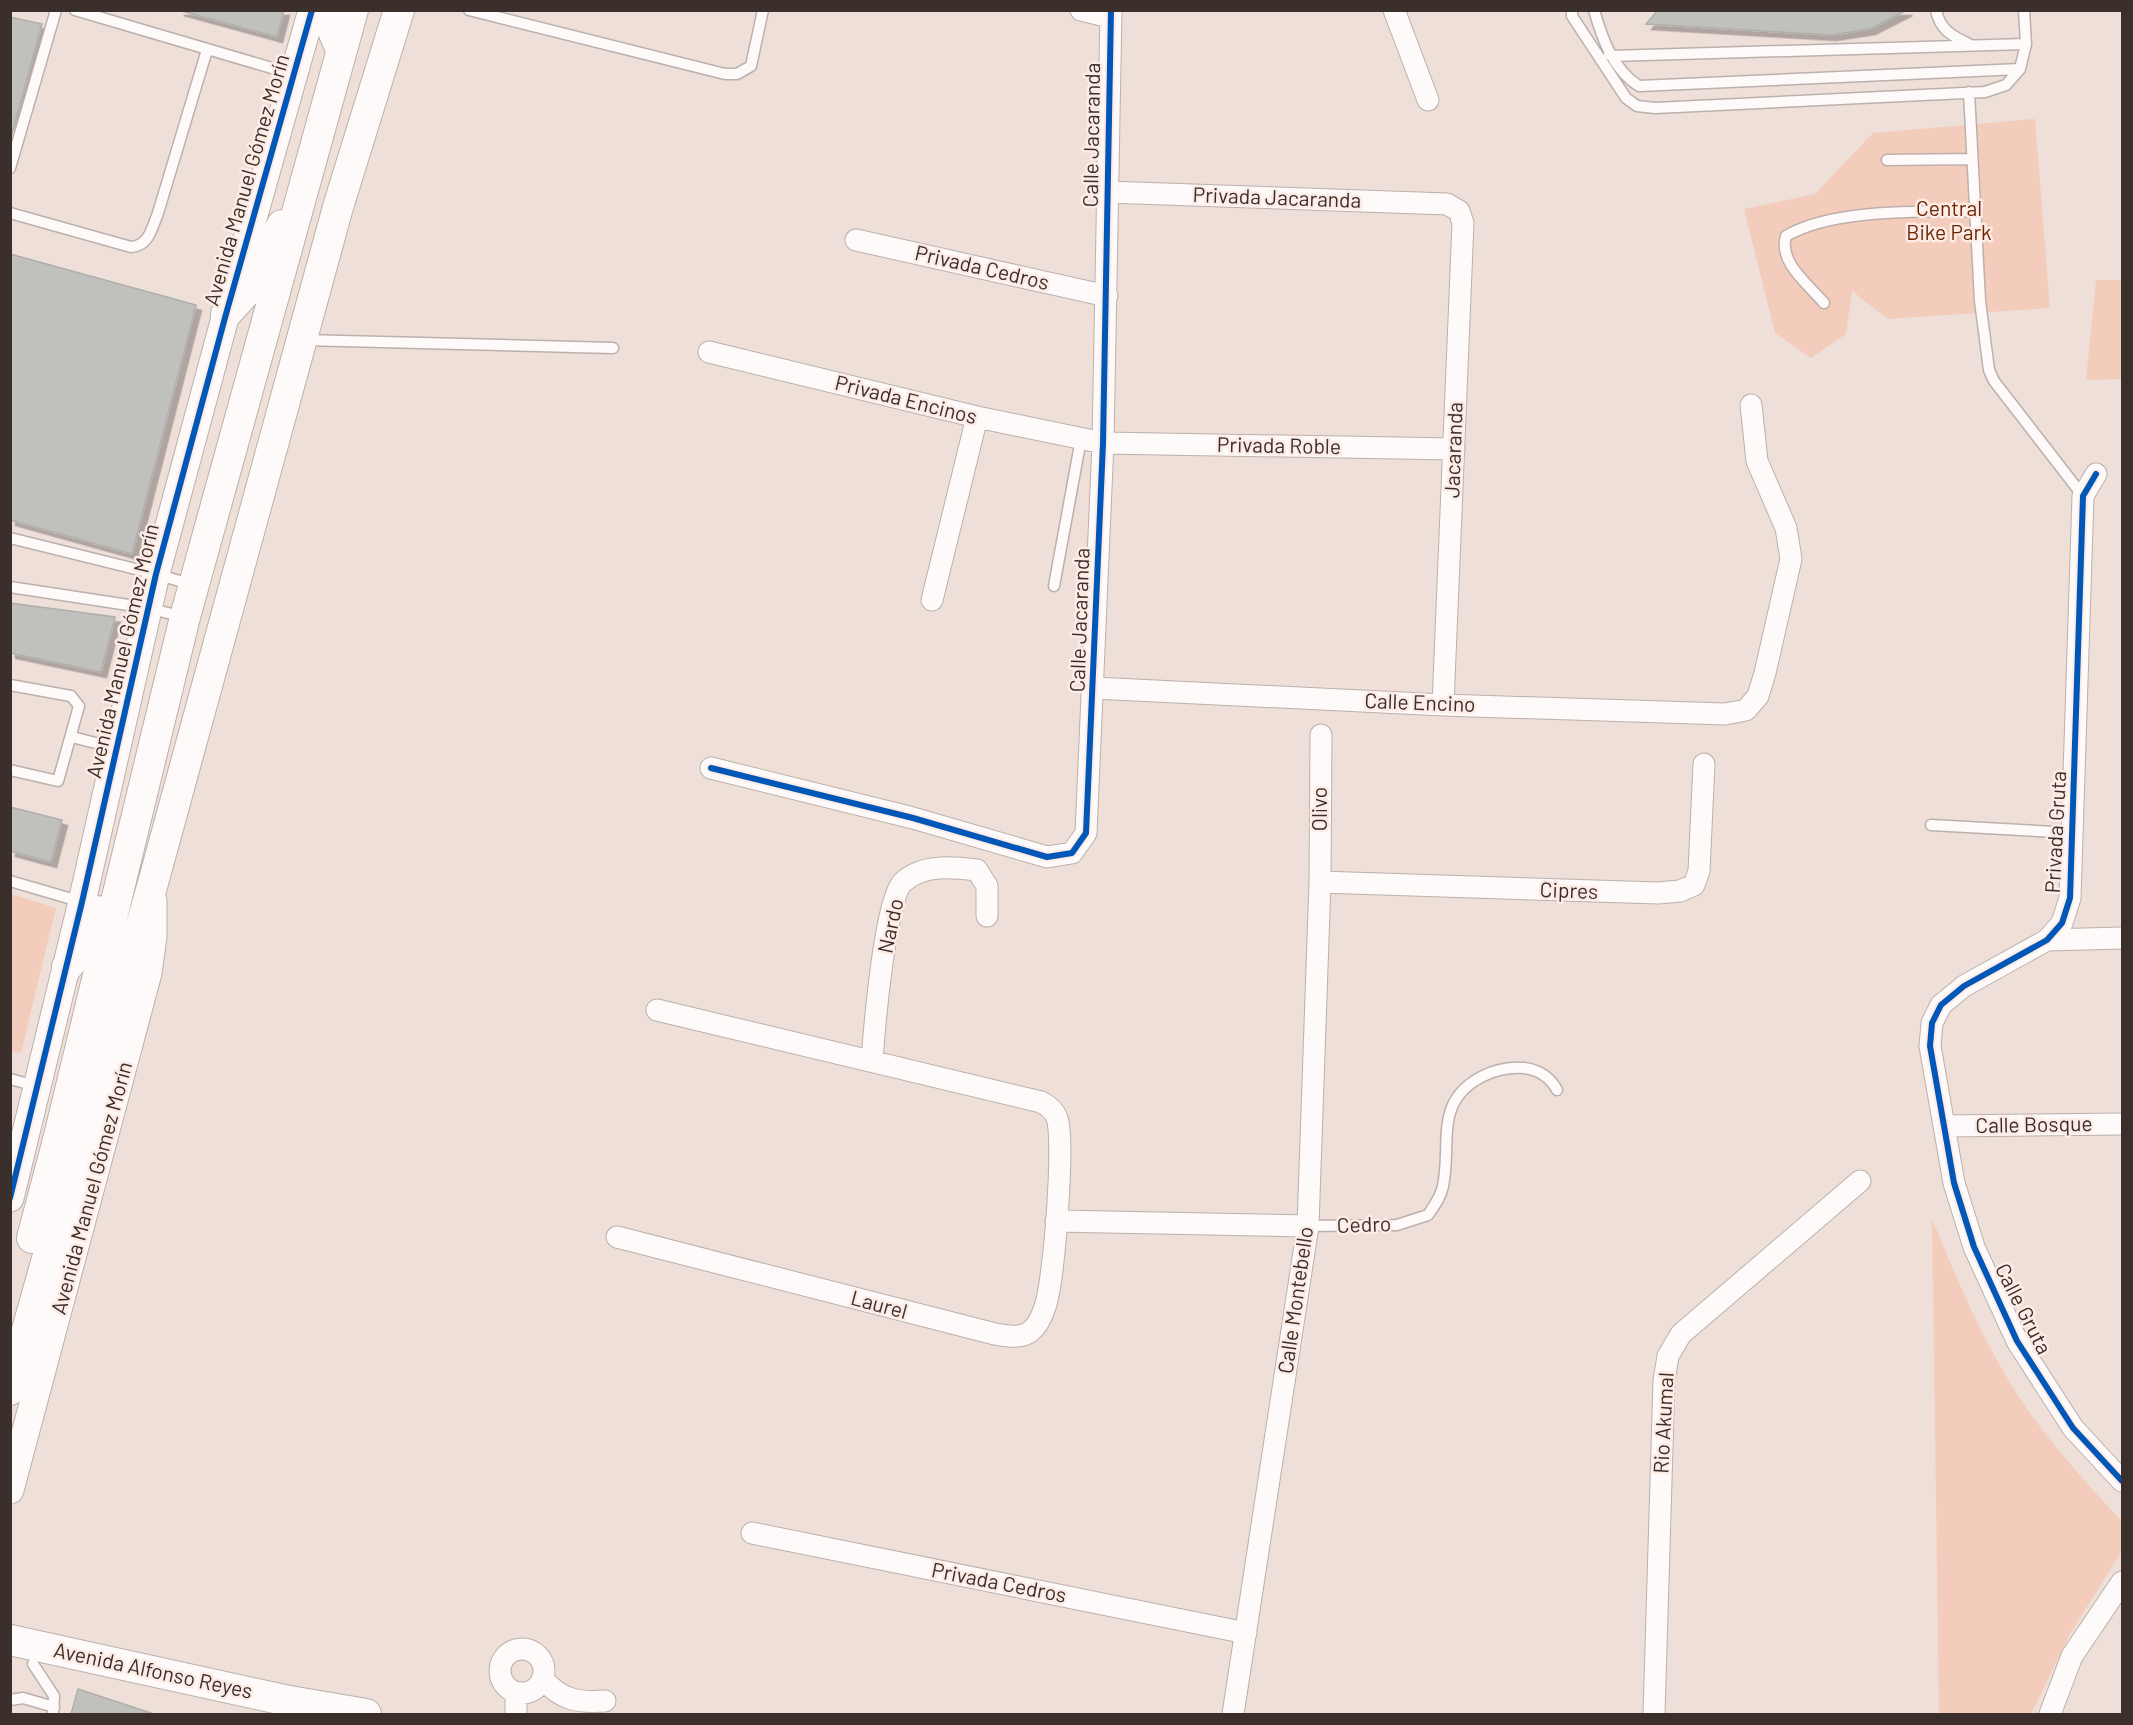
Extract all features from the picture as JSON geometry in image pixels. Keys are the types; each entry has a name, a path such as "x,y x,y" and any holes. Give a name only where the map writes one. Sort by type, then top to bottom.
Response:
{"main road":[{"path":"324,10 342,50"},
{"path":"10,1317 59,1136 193,586 353,10"},
{"name":"Avenida Manuel Gómez Morín","path":"10,1390 153,883 338,207 399,10"},
{"path":"226,314 245,293 285,220 299,208"},
{"path":"67,967 84,947 113,863 122,846 133,833"},
{"name":"Avenida Alfonso Reyes","path":"10,1640 278,1710"},
{"name":"Avenida Alfonso Reyes","path":"22,1662 278,1710 366,1714"}],"street":[{"name":"Avenida Manuel Gómez Morín","path":"10,1198 16,1161 39,1086 67,967 156,574 226,314 312,10"},
{"path":"1081,10 1110,14"},
{"path":"1394,10 1428,100"},
{"name":"Calle Jacaranda","path":"711,768 913,818 1047,857 1072,854 1081,844 1086,833 1094,688 1103,443 1110,14"},
{"name":"Privada Jacaranda","path":"1107,192 1447,204"},
{"name":"Jacaranda","path":"1443,705 1463,223 1459,211 1447,204"},
{"name":"Privada Cedros","path":"856,240 1107,296"},
{"name":"Privada Encinos","path":"709,352 977,417 1103,443"},
{"name":"Calle Encino","path":"1094,688 1443,705 1725,714 1746,710 1758,696 1766,673 1791,559 1786,528 1757,461 1751,405"},
{"path":"932,600 977,417"},
{"name":"Privada Roble","path":"1103,443 1454,449"},
{"name":"Privada Gruta","path":"1945,1126 1930,1046 1932,1023 1941,1005 1964,986 2047,940 2062,923 2070,898 2074,833 2083,496 2096,474"},
{"name":"Olivo","path":"1320,882 1321,735"},
{"name":"Cipres","path":"1320,882 1658,894 1680,891 1694,885 1699,871 1704,764"},
{"name":"Nardo","path":"872,1061 890,916 900,883 919,871 950,866 977,870 987,886 987,916"},
{"name":"Calle Montebello","path":"1233,1714 1308,1226 1320,882"},
{"name":"Avenida Manuel Gómez Morín","path":"12,1481 148,972 153,937 153,883"},
{"path":"2047,940 2122,938"},
{"path":"657,1010 872,1061"},
{"name":"Laurel","path":"617,1237 950,1324 995,1334 1019,1336 1029,1333 1038,1323 1046,1306 1056,1221 1059,1128 1055,1113 1041,1102 872,1061"},
{"name":"Calle Bosque","path":"1945,1126 2122,1124"},
{"name":"Calle Gruta","path":"1945,1126 1954,1183 1974,1247 2017,1341 2073,1428 2122,1481"},
{"name":"Rio Akumal","path":"1654,1714 1664,1380 1668,1356 1681,1334 1860,1181"},
{"name":"Cedro","path":"1056,1221 1308,1226"},
{"name":"Privada Cedros","path":"752,1533 1246,1632"},
{"path":"2050,1714 2072,1656 2122,1582"},
{"path":"519,1648 531,1650 540,1657 545,1668 543,1679 532,1690 516,1692 506,1686 500,1675 501,1663 508,1654 519,1648"},
{"path":"543,1679 562,1697 574,1701 605,1701"},
{"path":"516,1692 516,1714"}],"lane":[{"path":"10,168 56,10"},
{"path":"75,10 295,75"},
{"path":"469,10 725,74 736,74 751,66 763,10"},
{"path":"1594,10 1611,56"},
{"path":"1936,10 1938,21 1947,34 1972,46"},
{"path":"1570,12 1626,98 1637,106 1655,108 1985,92 2006,85 2020,69 2026,44 2024,10"},
{"path":"1570,12 1611,56 1626,78 1639,86 2020,69"},
{"path":"1611,56 2026,44"},
{"path":"10,213 131,247 141,245 149,236 158,213 207,50"},
{"path":"1969,92 1980,301 1991,375 2083,496"},
{"path":"1887,160 1972,159"},
{"path":"1824,303 1787,260 1783,247 1786,236 1819,222 1908,213 1977,211"},
{"path":"302,340 530,344 613,348"},
{"path":"1054,586 1081,439"},
{"path":"10,538 156,574 193,586"},
{"path":"10,587 148,608 185,617"},
{"path":"10,685 75,699 79,709 58,781 10,770"},
{"path":"72,737 116,748"},
{"path":"1931,825 2074,833"},
{"path":"10,880 82,902"},
{"name":"Cedro","path":"1308,1226 1397,1225 1416,1221 1428,1215 1443,1188 1445,1131 1450,1111 1461,1092 1473,1081 1506,1068 1523,1068 1540,1072 1552,1080 1557,1090"},
{"path":"10,1079 39,1086"},
{"path":"10,1700 23,1698 54,1711 54,1696 22,1662"}],"green space":[{"name":"Central Bike Park","path":"2035,119 2050,308 1888,319 1852,291 1846,334 1811,358 1775,333 1744,209 1815,194 1873,133"},
{"path":"2096,280 2122,280 2122,379 2086,380"},
{"path":"11,894 56,908 21,1053 11,1051"},
{"path":"1932,1219 1976,1320 2020,1398 2061,1453 2122,1521 2122,1551 2070,1634 2031,1714 1939,1714"}],"building":[{"path":"178,10 284,10 277,37"},
{"path":"1658,10 1907,10 1870,29 1831,35 1646,24"},
{"path":"10,17 42,24 10,141"},
{"path":"10,254 196,305 132,554 10,520"},
{"path":"10,603 115,617 101,672 10,653"},
{"path":"10,807 62,820 51,862 10,851"},
{"path":"78,1689 154,1714 71,1714"}],"cycle path":[{"path":"10,1198 82,902 156,574 226,314 312,10"},
{"path":"711,768 913,818 1047,857 1072,853 1086,833 1103,443 1111,10"},
{"path":"2096,474 2083,496 2070,898 2062,923 2047,940 1964,986 1941,1005 1932,1023 1930,1046 1954,1183 1974,1247 2017,1341 2073,1428 2122,1481"}]}
